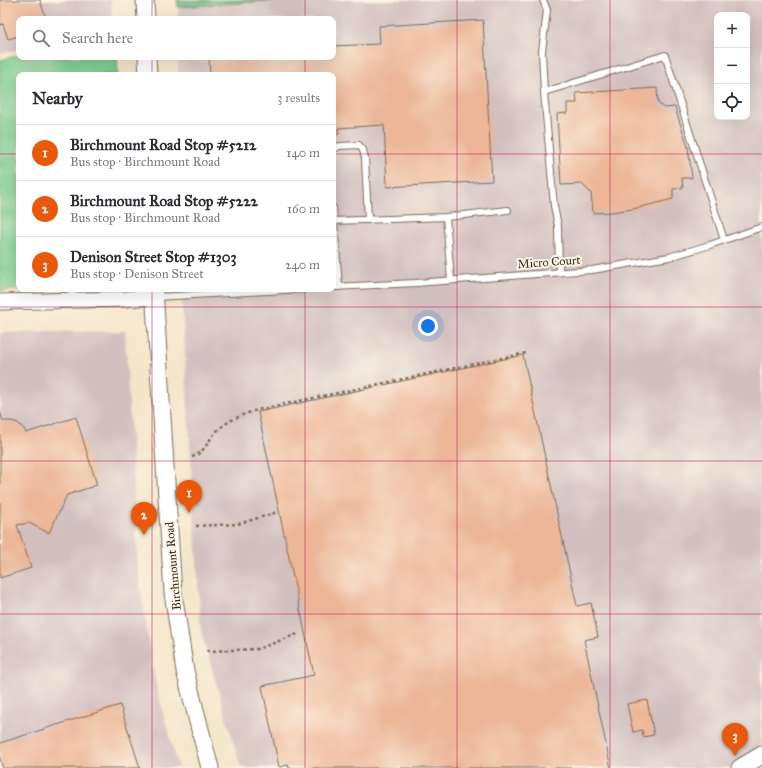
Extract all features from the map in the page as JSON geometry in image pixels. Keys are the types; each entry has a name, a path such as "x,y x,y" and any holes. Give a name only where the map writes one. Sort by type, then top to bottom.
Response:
{"main road":[{"path":"145,0 146,16"},
{"path":"147,60 148,72"},
{"name":"Birchmount Road","path":"154,293 173,593 185,671 210,768"}],"street":[{"path":"0,302 125,299 154,293"}],"lane":[{"path":"543,0 547,10 542,52 544,92 554,206 558,226 559,272"},
{"path":"544,92 666,55 724,240"},
{"path":"336,148 339,146 359,145 362,150 365,158 368,220"},
{"path":"336,221 446,217 508,210"},
{"path":"446,217 451,280"},
{"name":"Micro Court","path":"336,287 592,270 669,257 762,227"},
{"path":"154,293 192,292"}],"path":[{"path":"192,456 198,455 204,450 218,429 235,419 257,410 526,353"},
{"path":"196,526 238,524 278,512"},
{"path":"207,651 258,649 300,633"}],"shaded area":[{"path":"0,0 111,0 112,16 16,16 16,50 0,54"},
{"path":"284,0 762,0 762,768 241,768 201,631 181,292 336,292 336,72 178,72 178,60 336,60 336,16 178,16 178,7"},
{"path":"125,331 138,571 155,682 178,768 0,768 0,333"}],"green space":[{"path":"177,0 284,0 178,7"},
{"path":"16,56 16,60 117,60 118,72 16,72 16,290 0,291 0,60"}],"building":[{"path":"0,0 40,0 45,16 16,16 16,37 8,39 3,24 0,25"},
{"path":"483,20 492,181 387,187 384,125 338,128 339,134 336,134 336,72 210,72 209,60 336,60 336,46 380,44 379,26"},
{"path":"657,88 658,103 664,108 675,107 688,147 692,178 682,178 683,188 673,189 673,199 633,209 593,213 591,193 582,184 561,185 557,114 567,113 567,103 577,103 576,93"},
{"path":"523,355 577,606 591,603 598,637 584,640 611,768 289,768 288,765 279,767 262,686 314,675 258,412"},
{"path":"0,411 3,421 18,423 26,433 76,417 97,485 67,495 49,533 29,523 17,525 31,568 0,578"},
{"path":"647,700 654,735 643,737 642,730 633,732 627,704"},
{"path":"120,705 140,768 3,768 0,759 0,743"}],"place":[{"name":"Birchmount Road Stop #5212","path":"189,513"},
{"name":"Birchmount Road Stop #5222","path":"144,535"},
{"name":"Denison Street Stop #1303","path":"735,756"}]}
